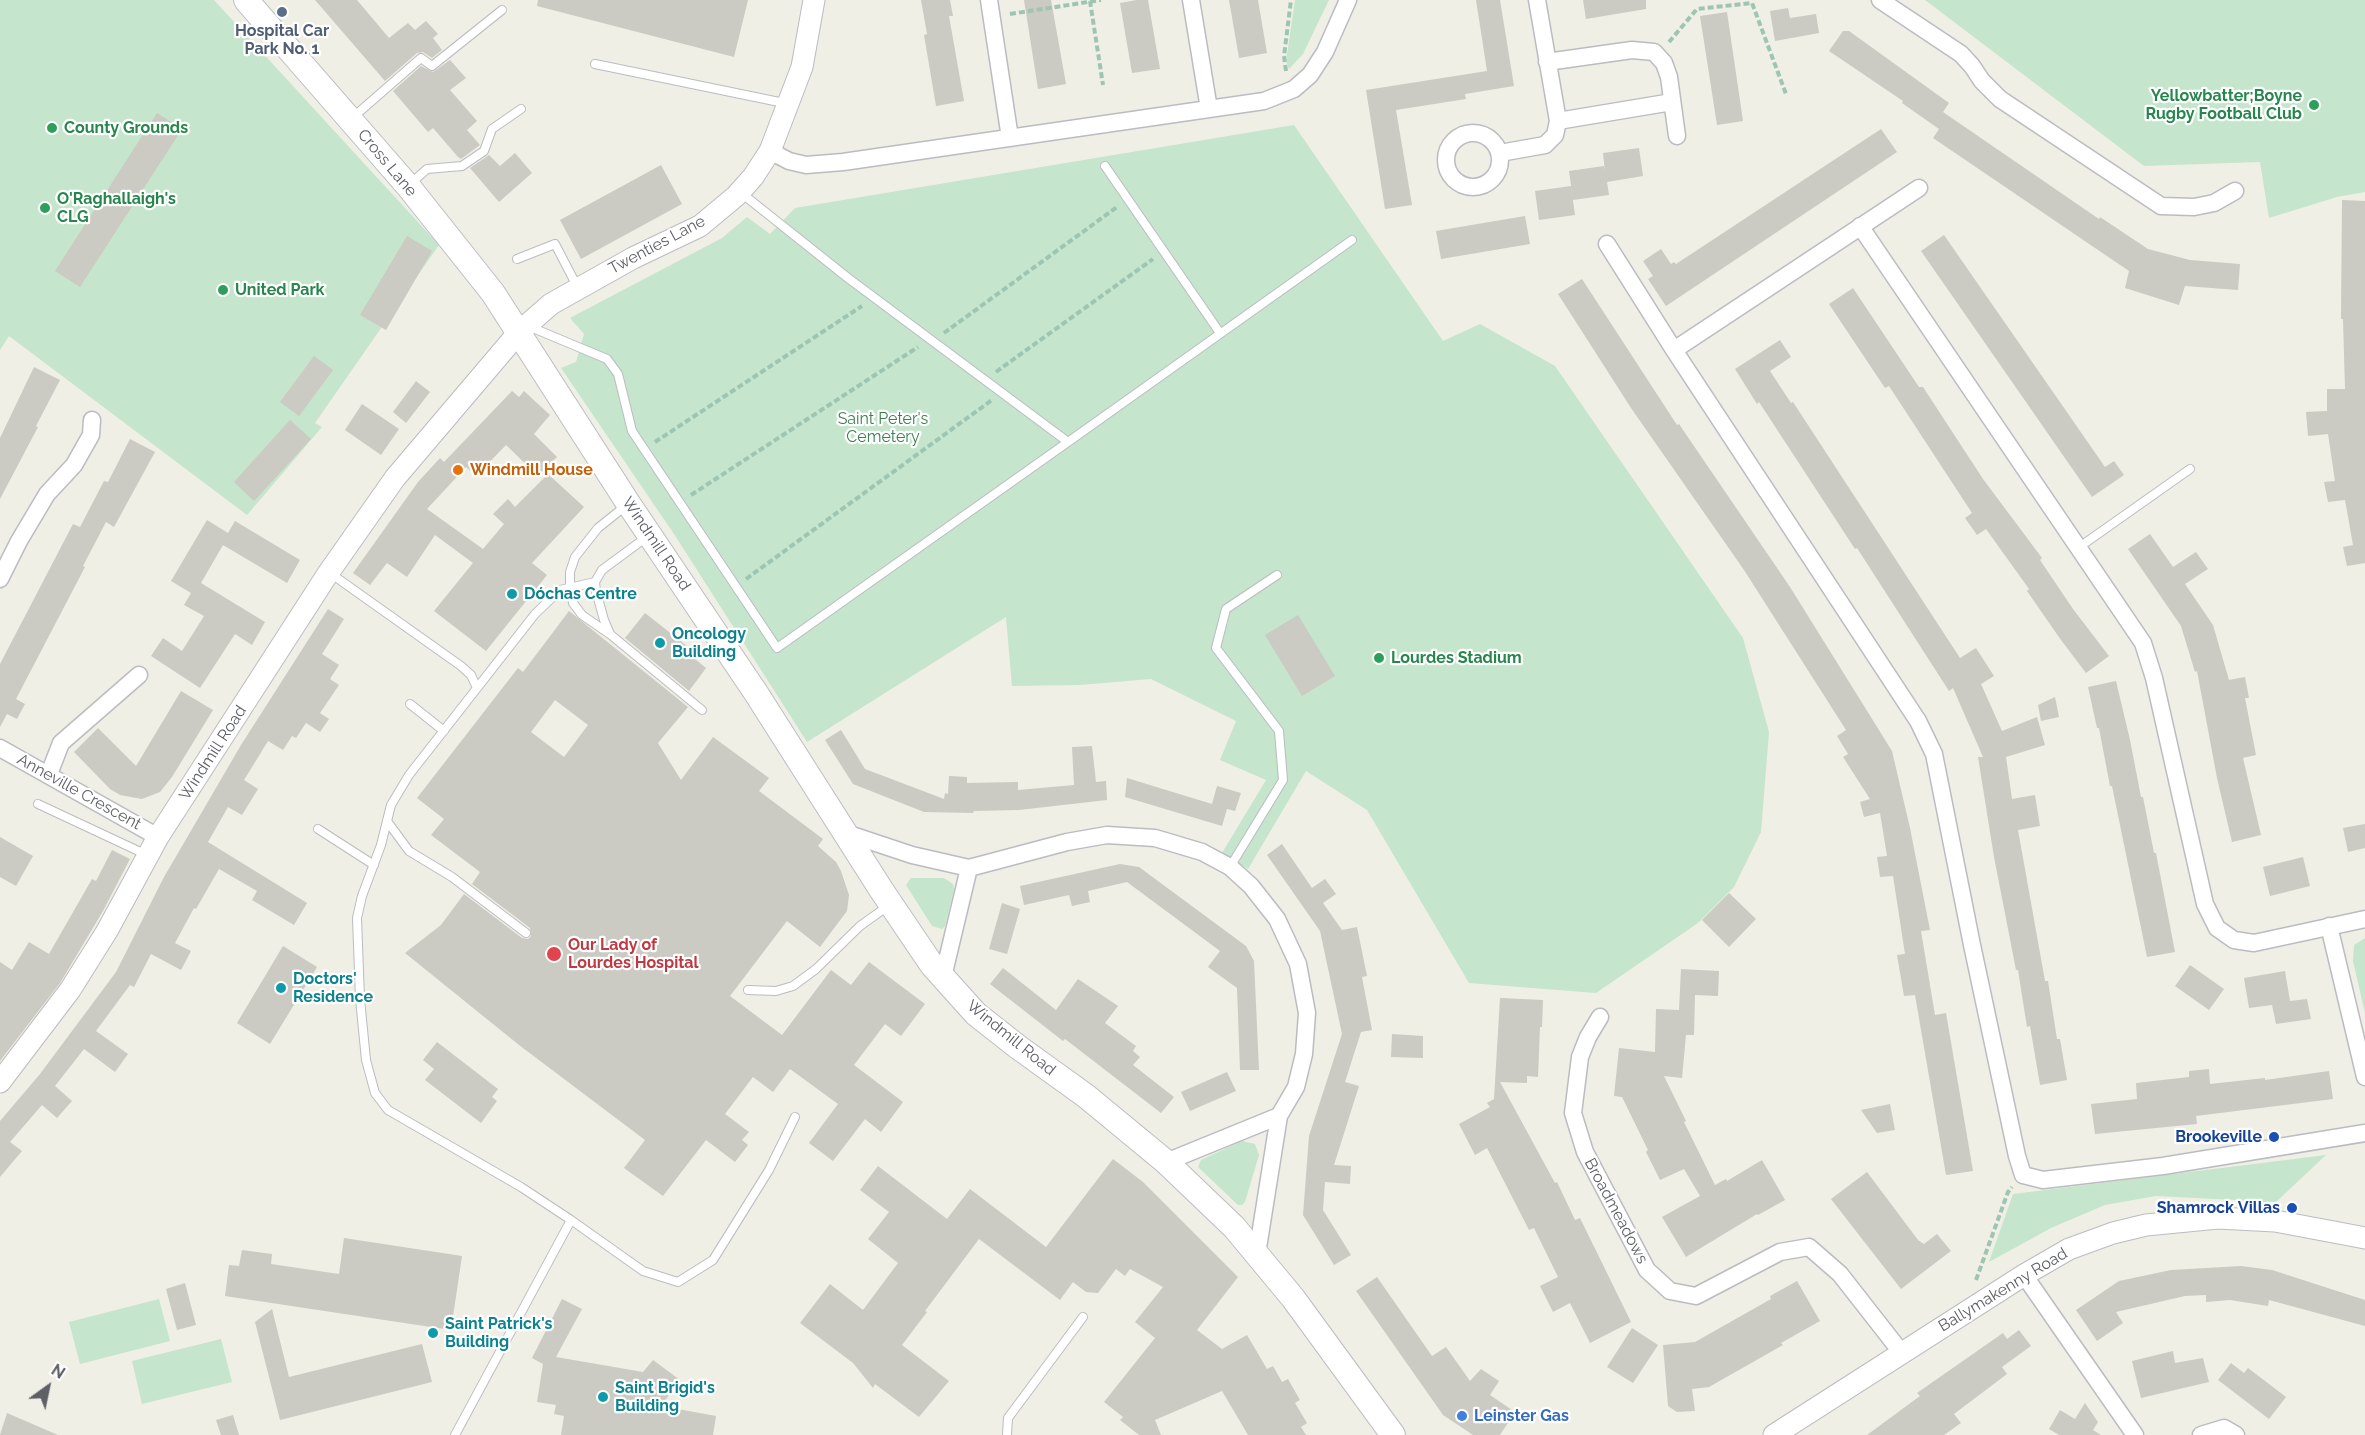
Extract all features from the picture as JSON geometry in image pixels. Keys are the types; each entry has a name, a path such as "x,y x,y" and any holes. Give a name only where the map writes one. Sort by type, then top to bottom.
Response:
{"main road":[{"name":"Cross Lane","path":"246,0 408,186 523,329"},
{"name":"Windmill Road","path":"523,329 628,504 756,693 932,965 976,1014 1086,1096 1166,1162 1234,1227 1293,1298 1393,1435"}],"street":[{"name":"Twenties Lane","path":"523,329 551,304 633,258 700,226 740,192 770,151 789,104 802,67 814,0"},
{"path":"988,0 1010,138"},
{"path":"1191,0 1209,109"},
{"path":"770,151 789,161 806,165 843,162 1264,101 1291,91 1310,75 1325,52 1348,0"},
{"path":"1500,153 1545,145 1555,135 1558,121 1537,0"},
{"path":"1880,0 1961,54 1982,81 2000,99 2161,206 2194,207 2214,202 2235,191"},
{"path":"1547,62 1632,50 1653,52 1664,63 1669,77 1677,136"},
{"path":"1558,121 1672,102"},
{"path":"1674,350 1919,188"},
{"path":"1860,226 2143,643 2154,678 2205,904 2217,928 2234,940 2254,943 2365,919"},
{"path":"1607,244 1918,721 1934,754 1972,945 2023,1176 2043,1180 2163,1166 2365,1132"},
{"name":"Windmill Road","path":"0,1082 70,990 107,931 158,837 329,572 395,478 523,329"},
{"path":"0,579 47,494 74,465 91,435 92,420"},
{"path":"49,774 61,743 139,675"},
{"name":"Anneville Crescent","path":"0,748 158,837"},
{"path":"846,833 912,855 969,868 1067,842 1107,835 1155,838 1202,852 1230,867 1251,886 1277,919 1298,964 1307,1013 1304,1054 1296,1087 1279,1116 1257,1254"},
{"path":"943,977 969,868"},
{"path":"2330,926 2365,1077"},
{"name":"Broadmeadows","path":"1600,1017 1580,1057 1573,1113 1586,1152 1647,1270 1670,1292 1696,1296 1780,1252 1809,1247 1840,1274 1900,1352"},
{"path":"1166,1162 1279,1116"},
{"name":"Ballymakenny Road","path":"1774,1435 1900,1352 2024,1275 2069,1249 2113,1233 2146,1225 2218,1218 2275,1221 2365,1238"},
{"path":"2024,1275 2134,1435"},
{"path":"2201,1435 2224,1428 2236,1435"}],"lane":[{"path":"351,119 422,58 432,66 502,10"},
{"path":"595,64 789,104"},
{"path":"408,186 428,169 462,166 484,151 492,129 521,109"},
{"path":"1105,166 1220,333"},
{"path":"740,192 874,298 1068,442"},
{"path":"523,329 607,359 618,374 632,431 777,648 1352,240"},
{"path":"518,259 555,244 578,289"},
{"path":"2078,548 2190,469"},
{"path":"628,504 598,528 575,557 570,572 573,603 582,615 611,635 702,710"},
{"path":"611,635 604,620 596,591 596,582 602,570 650,535"},
{"path":"329,572 460,666 471,675 477,688"},
{"path":"1230,867 1283,780 1279,731 1216,648 1226,609 1277,575"},
{"path":"596,582 560,590 536,614 409,775 391,805 374,865 359,906 357,936 366,1060 375,1093 388,1110 521,1187 643,1271 678,1282 713,1260 769,1170 795,1117"},
{"path":"410,705 444,731"},
{"path":"38,804 148,856"},
{"path":"387,821 409,851 452,877 526,933"},
{"path":"318,829 374,865"},
{"path":"748,990 776,991 793,986 816,969 860,926 891,904"},
{"path":"455,1435 571,1220"},
{"path":"1007,1435 1008,1419 1083,1317"}],"path":[{"path":"991,17 1101,0"},
{"path":"1291,0 1284,56 1291,91"},
{"path":"1090,1 1103,85"},
{"path":"1657,56 1697,9 1752,3 1786,94"},
{"path":"680,502 931,340 1128,199"},
{"path":"985,380 1164,251"},
{"path":"644,449 874,298"},
{"path":"736,586 1002,393"},
{"path":"1968,1286 1978,1279 2008,1192 2023,1176"}],"green space":[{"name":"United Park","path":"0,0 214,0 439,245 315,423 322,427 247,515 9,336 0,350"},
{"path":"1295,0 1329,0 1303,54 1289,69 1286,61"},
{"path":"1925,0 2365,0 2365,192 2337,197 2269,218 2260,162 2144,166"},
{"name":"Saint Peter's Cemetery","path":"1294,125 1443,341 1480,324 1555,366 1743,638 1769,732 1761,832 1734,887 1698,923 1596,993 1469,983 1367,810 1306,771 1248,869 1222,853 1266,780 1220,760 1236,721 1151,679 1079,685 1012,686 1006,617 807,742 674,534 561,368 576,362 584,334 570,318 722,238 747,217 770,234 795,208"},
{"path":"911,878 944,878 953,884 954,889 945,926 942,929 932,926 906,885"},
{"path":"2365,938 2365,1013 2353,961 2354,945"},
{"path":"1242,1141 1255,1144 1259,1155 1245,1202 1238,1205 1198,1167 1201,1160"},
{"path":"2326,1155 2276,1202 2156,1196 2105,1205 2051,1228 1989,1262 2013,1194"},
{"path":"159,1299 170,1341 80,1364 69,1322"},
{"path":"221,1339 232,1382 142,1404 132,1361"}],"building":[{"path":"315,0 357,0 389,38 408,23 415,30 426,21 438,34 433,38 442,50 432,58 423,52 417,53 385,81"},
{"path":"538,0 748,0 734,57 537,6"},
{"path":"921,0 950,0 953,16 949,16 964,101 936,106 924,35 927,34"},
{"path":"1024,0 1051,0 1066,84 1038,89"},
{"path":"1148,0 1160,69 1132,73 1120,3"},
{"path":"1229,0 1258,0 1267,53 1239,58"},
{"path":"1476,0 1500,0 1514,86 1465,94 1466,99 1396,110 1412,205 1385,209 1366,90 1487,71"},
{"path":"1583,0 1646,0 1646,9 1586,19"},
{"path":"1788,8 1790,18 1816,14 1819,33 1775,41 1770,11"},
{"path":"1727,12 1743,121 1717,125 1700,16"},
{"path":"1843,31 1849,31 1949,103 1943,112 2099,219 2100,217 2148,249 2190,260 2240,264 2238,290 2185,286 2179,305 2125,288 2129,271 1933,138 1939,129 1902,103 1903,101 1829,51"},
{"path":"450,60 466,78 450,90 477,121 467,130 480,145 461,159 433,128 428,132 393,91 421,66 433,72"},
{"path":"157,113 182,129 80,287 55,271"},
{"path":"1881,129 1897,152 1666,306 1648,279 1653,276 1643,261 1661,249 1671,264 1674,262 1676,264"},
{"path":"1639,148 1643,176 1607,182 1609,195 1573,200 1569,171 1604,166 1605,172 1603,153"},
{"path":"515,153 532,173 499,202 470,168 489,155 500,166"},
{"path":"661,165 682,204 581,259 560,220"},
{"path":"1571,186 1575,215 1539,220 1535,191"},
{"path":"2342,200 2365,201 2365,563 2347,566 2343,547 2353,545 2345,500 2328,502 2324,482 2335,481 2328,434 2308,436 2306,412 2327,411 2327,389 2345,389 2343,319 2341,319"},
{"path":"1525,216 1530,244 1441,259 1436,231"},
{"path":"1944,235 2105,467 2114,461 2124,475 2092,497 1921,251"},
{"path":"407,236 432,251 386,330 360,315"},
{"path":"1582,279 1677,425 1679,424 1790,587 1892,751 1930,930 1921,931 1935,1015 1946,1013 1973,1171 1946,1175 1915,995 1904,996 1897,955 1905,954 1893,876 1880,877 1877,857 1887,856 1880,813 1864,817 1860,802 1870,799 1843,757 1848,754 1837,736 1846,730 1744,570 1631,408 1558,294"},
{"path":"1853,288 1919,387 1923,387 1983,479 2042,558 2040,560 2073,609 2109,656 2086,673 1986,529 1977,535 1965,518 1972,513 1889,386 1885,388 1829,304"},
{"path":"1780,340 1791,357 1770,371 1791,403 1793,402 1960,658 1976,648 1994,676 1981,684 2002,731 2037,717 2045,745 2006,757 2012,799 2035,795 2040,826 2018,830 2045,981 2048,981 2057,1039 2060,1039 2067,1080 2040,1085 2030,1026 2027,1027 2018,970 2016,970 1994,857 1978,757 1983,757 1953,688 1949,691 1857,548 1855,549 1735,369"},
{"path":"314,356 333,370 299,416 280,402"},
{"path":"34,367 60,380 0,499 0,438"},
{"path":"416,381 430,392 406,423 393,412"},
{"path":"512,391 519,397 524,391 550,415 534,434 557,457 538,476 506,445 476,476 466,467 427,509 483,549 504,524 493,514 508,499 515,507 548,474 584,507 532,563 547,575 486,651 434,611 473,563 435,535 407,577 387,563 370,585 353,573 418,482 440,458 444,462"},
{"path":"362,404 399,429 381,455 345,430"},
{"path":"290,420 311,439 254,501 234,482"},
{"path":"130,439 155,452 114,527 106,522 83,566 85,567 16,699 25,704 17,719 7,714 0,727 0,664 73,524 80,527 104,481 108,482"},
{"path":"207,520 228,533 235,521 300,560 287,583 223,545 201,583 265,622 252,645 235,634 200,688 151,656 163,638 182,651 204,616 184,605 191,593 171,581"},
{"path":"2150,534 2173,567 2196,552 2208,569 2185,584 2213,625 2229,680 2245,677 2249,698 2245,698 2256,755 2243,758 2261,835 2232,842 2217,778 2197,671 2195,672 2181,626 2128,549"},
{"path":"328,609 344,619 322,654 339,665 330,679 339,685 320,713 329,719 320,732 306,723 296,738 292,736 283,750 268,741 244,780 258,789 242,815 228,807 208,842 307,903 294,925 252,900 257,891 219,869 175,943 191,951 181,970 151,954 134,987 130,985 96,1031 128,1054 115,1072 84,1049 55,1086 72,1101 57,1118 42,1105 10,1142 22,1151 0,1177 0,1121 40,1074 116,972 164,877 241,745"},
{"path":"569,611 688,707 658,743 681,780 713,737 769,778 759,791 823,839 818,846 836,862 849,895 847,911 820,947 787,921 730,996 782,1035 831,970 851,985 869,962 925,1004 901,1036 885,1024 854,1065 903,1102 881,1132 865,1119 833,1161 809,1143 838,1104 790,1069 773,1092 753,1077 725,1114 749,1132 742,1140 748,1145 735,1162 706,1140 663,1196 624,1168 645,1140 519,1045 405,953 441,925 464,894 522,938 528,939 531,936 530,928 472,884 480,872 431,835 444,819 417,798 518,668 523,672","holes":["555,700 588,725 564,757 531,732"]},
{"name":"Oncology Building","path":"645,613 692,650 689,654 706,668 689,691 625,638"},
{"path":"1298,615 1335,676 1302,696 1265,635"},
{"path":"2116,681 2154,853 2156,853 2175,952 2147,957 2112,786 2110,786 2099,728 2097,728 2088,687"},
{"path":"181,691 213,710 172,777 160,792 142,799 120,795 110,789 74,752 98,728 136,766"},
{"path":"2055,697 2059,717 2041,721 2038,705"},
{"path":"841,730 865,769 944,799 945,793 948,794 949,776 967,777 967,783 1018,782 1018,790 1074,785 1072,747 1092,746 1096,782 1106,781 1107,800 1019,810 974,811 973,813 924,812 853,784 825,740"},
{"path":"1127,778 1212,804 1217,786 1241,793 1235,811 1227,809 1222,826 1125,797"},
{"path":"2365,824 2365,848 2348,852 2343,828"},
{"path":"0,837 33,856 16,886 0,877"},
{"path":"1282,844 1312,888 1325,879 1336,894 1323,903 1342,930 1357,927 1367,976 1362,977 1372,1030 1361,1032 1345,1082 1359,1086 1334,1165 1351,1166 1350,1184 1325,1182 1323,1210 1351,1255 1334,1265 1303,1215 1309,1136 1342,1034 1320,931 1267,855"},
{"path":"112,850 130,859 103,911 60,983 0,1061 0,962 12,970 29,942 49,954 92,879 96,881"},
{"path":"2303,857 2310,886 2270,896 2263,867"},
{"path":"1120,864 1139,867 1246,946 1254,961 1259,1070 1240,1070 1237,988 1208,967 1220,951 1127,882 1088,891 1090,902 1072,906 1069,895 1024,905 1020,886"},
{"path":"1729,893 1756,919 1729,947 1702,920"},
{"path":"1002,903 1020,909 1007,954 989,949"},
{"name":"Doctors' Residence","path":"283,946 317,967 270,1044 237,1023"},
{"path":"2190,965 2224,989 2209,1010 2175,986"},
{"path":"1003,968 1056,1010 1078,979 1118,1006 1105,1023 1136,1046 1133,1051 1140,1057 1133,1065 1174,1097 1161,1113 990,984"},
{"path":"1681,969 1719,971 1718,996 1695,995 1694,1035 1686,1035 1682,1078 1664,1076 1686,1121 1684,1122 1715,1185 1726,1179 1727,1181 1762,1160 1785,1200 1757,1214 1686,1257 1662,1217 1700,1196 1684,1169 1660,1180 1622,1097 1614,1096 1619,1048 1655,1052 1656,1009 1679,1010"},
{"path":"2285,971 2290,1001 2307,999 2311,1019 2276,1024 2272,1005 2249,1008 2244,978"},
{"path":"1500,998 1543,1000 1538,1077 1527,1076 1527,1083 1500,1082 1555,1183 1557,1182 1575,1220 1580,1218 1631,1322 1590,1343 1570,1303 1553,1312 1540,1286 1558,1277 1534,1228 1529,1230 1487,1148 1475,1155 1459,1124 1490,1107 1487,1103 1494,1099"},
{"path":"1392,1034 1423,1036 1423,1058 1391,1057"},
{"path":"437,1042 498,1089 492,1097 497,1101 481,1123 425,1080 434,1069 423,1060"},
{"path":"2209,1069 2210,1084 2265,1078 2265,1080 2329,1071 2333,1099 2196,1116 2197,1124 2095,1134 2091,1104 2137,1099 2136,1083 2189,1077 2189,1071"},
{"path":"1227,1072 1236,1091 1190,1111 1181,1092"},
{"path":"1890,1104 1895,1130 1877,1133 1861,1110"},
{"path":"1113,1159 1143,1182 1238,1277 1197,1330 1222,1349 1247,1335 1267,1369 1273,1366 1282,1382 1288,1379 1300,1400 1295,1403 1307,1423 1301,1427 1306,1435 1248,1435 1222,1391 1155,1420 1161,1435 1139,1435 1120,1420 1123,1417 1104,1402 1155,1338 1135,1322 1163,1287 1130,1269 1125,1276 1116,1269 1098,1293 1086,1292 1073,1282 1060,1300 979,1239 902,1345 949,1381 919,1417 875,1384 873,1388 853,1363 800,1323 830,1284 863,1310 898,1263 868,1239 889,1212 860,1190 878,1166 947,1219 970,1189 1046,1247"},
{"path":"1867,1172 1918,1240 1924,1244 1937,1234 1951,1251 1901,1289 1831,1199"},
{"name":"Saint Patrick's Building","path":"344,1238 462,1256 451,1330 225,1296 229,1265 239,1266 242,1250 272,1254 271,1264 339,1274"},
{"path":"2241,1266 2272,1270 2365,1300 2365,1326 2269,1300 2268,1306 2230,1300 2206,1302 2206,1295 2185,1296 2116,1312 2123,1323 2097,1341 2076,1310 2119,1281 2171,1270"},
{"path":"1377,1277 1432,1356 1446,1347 1470,1381 1481,1369 1499,1381 1490,1395 1515,1412 1500,1435 1473,1435 1443,1415 1356,1291"},
{"path":"1797,1281 1820,1321 1709,1387 1692,1389 1695,1411 1677,1412 1668,1406 1663,1345 1695,1342 1771,1299 1770,1296"},
{"path":"185,1283 196,1325 177,1330 166,1289"},
{"name":"Saint Brigid's Building","path":"562,1299 582,1309 556,1357 643,1372 653,1360 680,1380 661,1406 716,1416 713,1435 561,1435 564,1416 554,1414 556,1405 537,1402 543,1364 532,1358"},
{"path":"272,1309 289,1377 422,1344 432,1382 280,1420 255,1322"},
{"path":"1632,1328 1658,1345 1633,1383 1607,1367"},
{"path":"2019,1330 2031,1346 2002,1367 2007,1374 1954,1414 1961,1423 1944,1435 1867,1435 1920,1396 1917,1393 2003,1333 2007,1339"},
{"path":"2173,1351 2175,1363 2203,1358 2209,1382 2141,1398 2132,1361"},
{"path":"2231,1363 2244,1373 2248,1368 2286,1397 2269,1419 2218,1380"},
{"path":"2085,1403 2098,1422 2093,1430 2101,1435 2059,1435 2049,1429 2060,1410 2075,1419"},
{"path":"7,1413 58,1435 0,1435"},
{"path":"233,1415 239,1435 221,1435 216,1420"}],"place":[{"name":"Hospital Car Park No. 1","path":"282,12"},
{"name":"Yellowbatter;Boyne Rugby Football Club","path":"2314,105"},
{"name":"County Grounds","path":"52,128"},
{"name":"O'Raghallaigh's CLG","path":"45,208"},
{"name":"United Park","path":"223,290"},
{"name":"Windmill House","path":"458,470"},
{"name":"Dóchas Centre","path":"512,594"},
{"name":"Oncology Building","path":"660,643"},
{"name":"Lourdes Stadium","path":"1379,658"},
{"name":"Our Lady of Lourdes Hospital","path":"554,954"},
{"name":"Doctors' Residence","path":"281,988"},
{"name":"Brookeville","path":"2274,1137"},
{"name":"Shamrock Villas","path":"2292,1208"},
{"name":"Saint Patrick's Building","path":"433,1333"},
{"name":"Saint Brigid's Building","path":"603,1397"},
{"name":"Leinster Gas","path":"1462,1416"}]}
